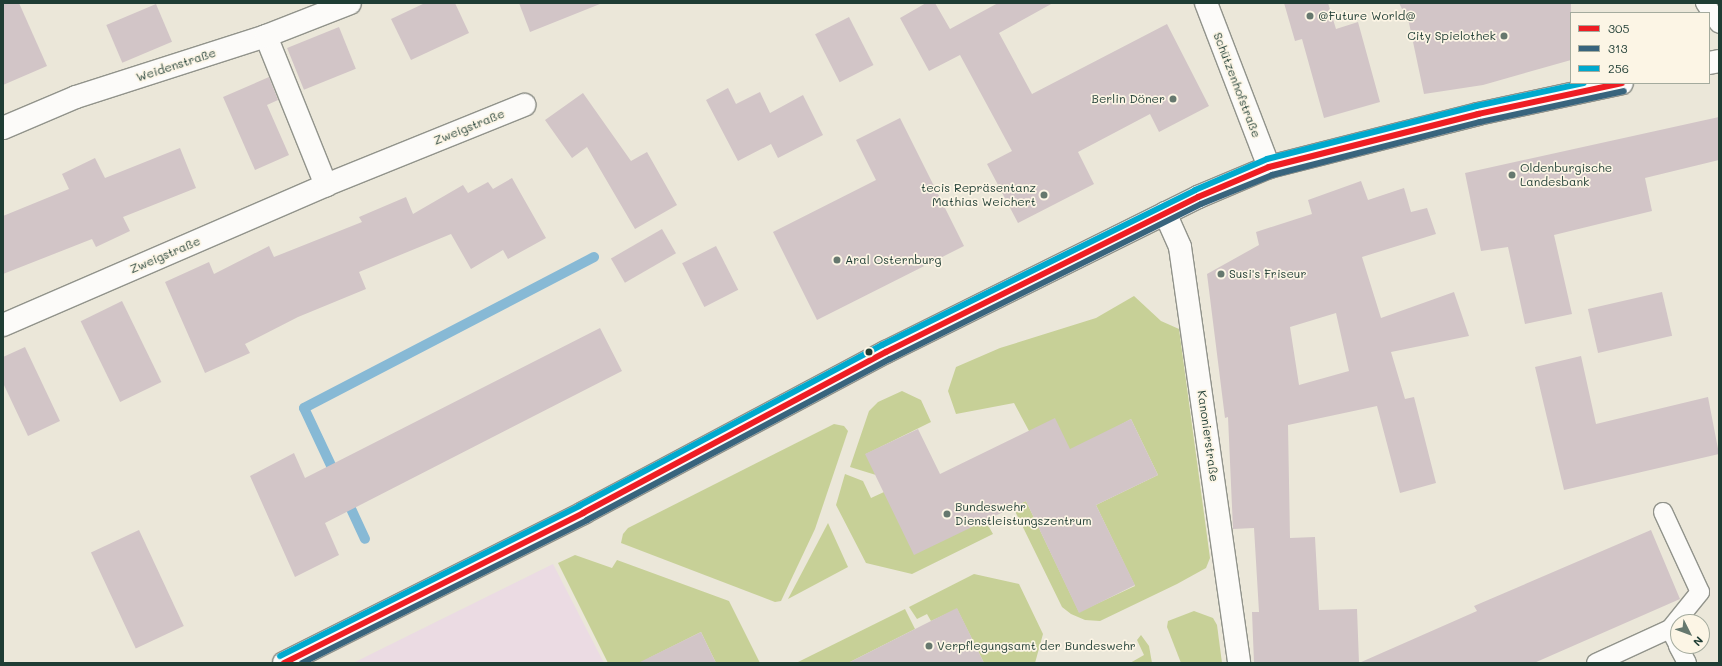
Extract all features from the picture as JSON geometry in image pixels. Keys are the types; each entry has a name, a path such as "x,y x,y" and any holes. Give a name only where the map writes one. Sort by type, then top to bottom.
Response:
{"street":[{"name":"Weidenstraße","path":"3,128 76,97 266,36 350,3"},
{"name":"Schützenhofstraße","path":"1206,3 1270,168"},
{"path":"266,36 326,185"},
{"path":"284,663 583,513 714,445 886,352 1165,213 1270,168 1478,114 1617,84"},
{"name":"Zweigstraße","path":"3,325 326,185 524,105"},
{"name":"Kanonierstraße","path":"1165,213 1180,247 1239,663"}],"lane":[{"path":"1705,3 1719,24"},
{"path":"1663,512 1700,592 1682,614"},
{"path":"1596,663 1670,629"},
{"path":"1682,654 1687,663"}],"shaded area":[{"path":"553,564 604,663 353,663"}],"green space":[{"path":"1134,296 1161,321 1179,329 1210,558 1206,568 1177,584 1100,621 1085,620 1071,614 1062,607 1013,507 1026,501 1079,612 1135,586 1096,505 1158,475 1131,419 1071,452 1029,431 1014,403 956,414 948,391 956,367 1000,348 1096,318"},
{"path":"902,391 921,400 931,422 866,454 876,475 850,467 869,411 878,402"},
{"path":"834,424 844,426 848,431 815,529 781,601 775,602 621,543 623,534 628,528"},
{"path":"845,474 863,481 871,498 884,492 985,520 993,534 912,574 866,563 836,505"},
{"path":"828,523 848,567 788,599"},
{"path":"575,555 612,568 617,560 729,601 760,663 716,663 701,632 649,658 651,663 608,663 558,563"},
{"path":"974,574 1019,584 1043,634 1035,663 984,663 957,609 931,621 927,614 917,619 909,607"},
{"path":"905,609 915,629 848,663 796,663"},
{"path":"1194,611 1213,618 1217,625 1222,663 1181,663 1167,627 1168,621"},
{"path":"1141,635 1149,646 1152,663 1130,663 1144,655 1137,640"}],"building":[{"path":"3,3 19,3 47,66 3,85"},
{"path":"425,3 455,3 469,33 411,60 391,19"},
{"path":"519,3 600,3 600,4 530,32"},
{"path":"926,3 935,3 950,29 998,3 1053,3 999,33 1032,94 1167,24 1209,106 1159,132 1150,114 1078,152 1094,184 1018,223 987,164 1012,151 960,55 929,71 900,18"},
{"path":"1284,3 1328,3 1336,29 1358,22 1380,102 1324,118 1302,39 1295,41"},
{"path":"1399,3 1571,3 1570,60 1483,85 1424,94 1409,23"},
{"path":"156,4 172,42 122,63 106,25"},
{"path":"849,17 874,65 840,82 815,34"},
{"path":"339,27 356,69 304,90 287,48"},
{"path":"269,77 278,100 267,105 289,155 255,170 223,97"},
{"path":"728,88 736,104 760,92 770,113 803,95 823,135 778,158 771,144 738,161 706,100"},
{"path":"583,93 631,161 647,152 677,205 635,229 587,147 572,158 545,120"},
{"path":"1719,117 1719,160 1645,178 1652,211 1554,235 1572,314 1525,324 1508,247 1481,251 1465,173"},
{"path":"900,118 964,246 817,320 773,232 876,180 856,140"},
{"path":"180,148 196,188 123,217 130,231 96,247 92,239 3,274 3,216 69,189 62,174 95,158 105,178"},
{"path":"512,178 546,238 508,259 503,250 471,269 451,234 359,272 366,289 298,317 245,344 250,353 205,373 165,282 209,262 214,274 269,246 274,257 362,222 359,217 406,197 413,214 463,185 468,193 488,182 493,189"},
{"path":"1361,181 1368,200 1404,188 1411,212 1427,208 1436,234 1362,257 1381,318 1454,292 1469,336 1391,352 1405,399 1414,397 1436,483 1400,493 1377,406 1288,425 1290,538 1315,537 1319,610 1357,609 1359,663 1254,663 1252,612 1259,612 1254,528 1233,529 1228,417 1225,418 1207,274 1259,245 1256,232 1312,214 1308,200","holes":["1336,313 1349,371 1299,385 1290,327"]},
{"path":"662,229 676,253 625,283 611,258"},
{"path":"716,246 738,290 704,307 682,263"},
{"path":"1662,292 1672,336 1598,353 1588,309"},
{"path":"122,301 161,382 120,402 81,321"},
{"path":"600,328 622,371 325,523 339,555 295,577 250,476 294,453 305,478"},
{"path":"25,347 60,421 28,436 3,383 3,357"},
{"path":"1581,356 1596,424 1708,397 1719,454 1564,490 1535,367"},
{"name":"Bundeswehr Dienstleistungszentrum","path":"1055,418 1070,449 1131,419 1158,475 1096,505 1135,585 1079,613 1026,501 914,555 865,454 918,429 940,474"},
{"path":"139,530 184,626 136,648 91,552"},
{"path":"1651,530 1680,599 1534,663 1359,663 1477,611 1474,606"},
{"name":"Verpflegungsamt der Bundeswehr","path":"957,608 984,663 848,663 925,624"},
{"path":"701,632 716,663 638,663"}],"waterway":[{"path":"336,476 304,408 594,257"},
{"path":"346,498 365,539"}],"transit line":[{"name":"256","path":"280,656 579,506 882,345 1195,190 1267,159 1476,106 1579,84"},
{"name":"305","path":"284,663 583,513 886,352 1198,197 1269,167 1478,114 1617,84"},
{"name":"313","path":"302,663 587,520 890,359 1201,204 1272,175 1480,122 1624,91"}],"place":[{"name":"@Future World@","path":"1310,16"},
{"name":"City Spielothek","path":"1504,36"},
{"name":"Berlin Döner","path":"1173,99"},
{"name":"Oldenburgische Landesbank","path":"1512,175"},
{"name":"tecis Repräsentanz Mathias Weichert","path":"1044,195"},
{"name":"Aral Osternburg","path":"837,260"},
{"name":"Susi's Friseur","path":"1221,274"},
{"name":"Bundeswehr Dienstleistungszentrum","path":"947,514"},
{"name":"Verpflegungsamt der Bundeswehr","path":"929,646"}]}
